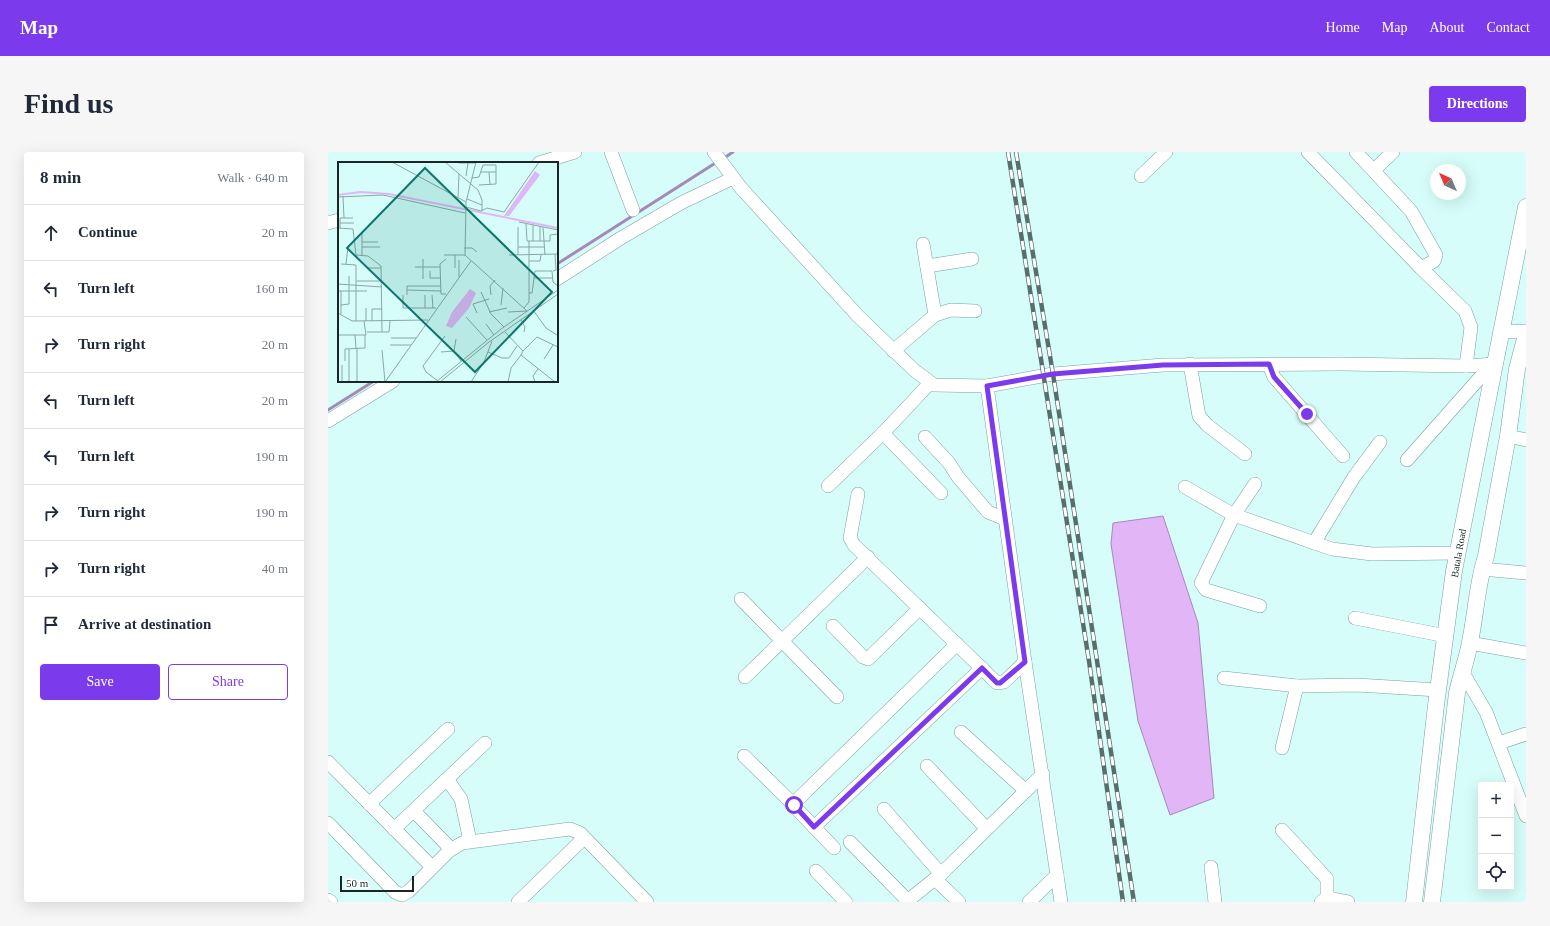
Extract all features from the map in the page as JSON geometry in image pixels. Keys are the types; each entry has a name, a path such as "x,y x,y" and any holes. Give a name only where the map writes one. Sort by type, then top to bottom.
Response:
{"main road":[{"name":"Batala Road","path":"1414,902 1438,690 1458,553 1493,364 1502,332 1526,207"},
{"path":"1432,902 1462,671 1470,643 1482,569 1486,556 1508,436 1517,369 1526,334"}],"street":[{"path":"542,162 575,152"},
{"path":"611,152 633,210"},
{"path":"1141,176 1166,152"},
{"path":"1308,152 1465,311 1471,326 1466,366"},
{"path":"1356,152 1411,211 1436,255 1434,261 1421,268"},
{"path":"1374,170 1393,152"},
{"path":"558,278 681,202 723,165 804,258 894,351 930,383 939,386 987,386 1053,374 1190,364 1466,366 1493,364"},
{"path":"328,223 338,220"},
{"path":"923,244 935,315"},
{"path":"927,266 972,259"},
{"path":"894,351 935,315 951,310 975,311"},
{"path":"1502,332 1526,331"},
{"path":"1190,364 1199,416 1207,425 1245,454"},
{"path":"1269,364 1274,377 1343,456"},
{"path":"1407,460 1493,364"},
{"path":"328,421 391,382"},
{"path":"828,486 883,433 930,383"},
{"path":"987,386 1025,662 1061,902"},
{"path":"883,433 941,493"},
{"path":"1508,436 1526,440"},
{"path":"925,437 949,463 958,477 988,512 1005,519"},
{"path":"1314,543 1354,477 1380,442"},
{"path":"1255,484 1234,515 1201,583 1206,590 1260,606"},
{"path":"1185,487 1234,515 1338,550 1372,554 1458,553"},
{"path":"858,494 850,538 854,544 997,683 1000,683 1025,662"},
{"path":"745,677 868,557"},
{"path":"1482,569 1526,573"},
{"path":"741,599 783,640 837,697"},
{"path":"833,626 863,657 868,659 920,608"},
{"path":"1355,618 1446,636"},
{"path":"1470,643 1526,653"},
{"path":"794,805 796,800 957,644"},
{"path":"814,827 982,668"},
{"path":"1462,671 1486,712 1526,816"},
{"path":"1224,678 1297,686 1357,685 1438,690"},
{"path":"1282,748 1297,686"},
{"path":"369,804 448,729"},
{"path":"961,732 1026,791"},
{"path":"1499,744 1526,734"},
{"path":"394,829 485,743"},
{"path":"744,756 794,805 834,848"},
{"path":"328,762 432,867"},
{"path":"927,766 986,828"},
{"path":"850,842 907,901 938,876 1043,774"},
{"path":"447,779 461,799 470,841"},
{"path":"884,809 959,902"},
{"path":"414,810 451,849"},
{"path":"328,823 395,892 403,898 451,849 470,841 570,829 580,833 647,902"},
{"path":"1282,830 1327,879 1324,900 1348,902"},
{"path":"518,902 584,838"},
{"path":"1211,867 1215,902"},
{"path":"816,871 846,902"},
{"path":"1029,902 1057,875"}],"shaded area":[{"path":"1163,516 1198,623 1214,798 1170,815 1138,721 1111,544 1113,523"}],"waterway":[{"path":"724,158 733,152"},
{"path":"558,263 717,162"},
{"path":"328,410 372,382"}],"railway":[{"path":"1008,152 1089,661 1123,902"},
{"path":"1016,152 1053,374 1134,902"}],"route":[{"path":"794,805 794,807 814,827 982,668 997,683 1000,683 1004,682 1025,662 987,386 1007,384 1053,374 1163,365 1269,364 1274,377 1307,414"}]}
